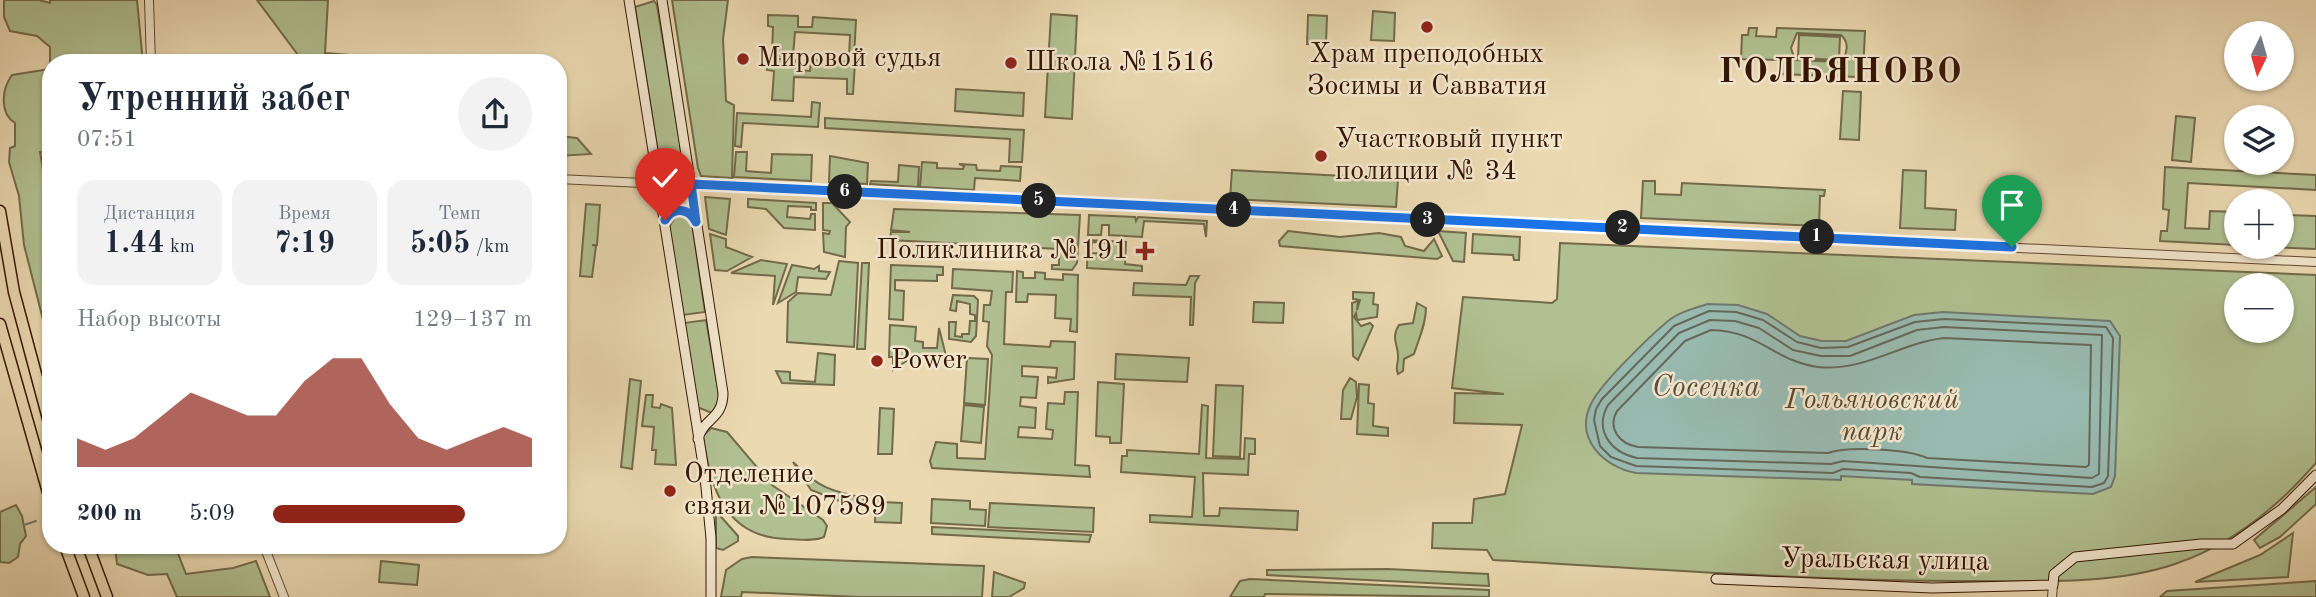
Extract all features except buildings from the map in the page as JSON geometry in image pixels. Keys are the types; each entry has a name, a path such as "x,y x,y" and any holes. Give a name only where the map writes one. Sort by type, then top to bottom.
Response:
{"highway":[{"path":"0,211 14,292 42,396"},
{"path":"0,324 42,471"},
{"path":"68,554 84,597"},
{"path":"91,554 107,597"}],"main road":[{"path":"629,0 709,511 711,597"},
{"path":"662,0 723,393 721,410 701,430 698,441"},
{"path":"664,226 667,216 676,210 691,214 696,222"},
{"path":"693,406 697,415 714,418"},
{"path":"2053,585 2054,575 2065,562 2075,557 2201,544 2233,544 2283,509 2316,475"},
{"name":"Уральская улица","path":"1716,579 1932,588 2053,585"}],"street":[{"path":"149,0 151,54"},
{"path":"567,178 2316,262"},
{"path":"267,554 284,597"},
{"path":"2052,597 2053,585"}],"green space":[{"path":"4,0 39,0 50,3 50,0 137,0 142,54 50,54 50,47 37,36 10,31 4,17"},
{"path":"257,0 328,0 325,53 337,54 297,54"},
{"path":"672,0 728,0 723,39 726,101 734,105 732,178 701,176 698,168"},
{"path":"654,1 657,5 684,167 680,176 667,176 661,172 635,7"},
{"path":"1373,11 1395,13 1394,41 1371,40"},
{"path":"1051,14 1077,16 1072,119 1045,117"},
{"path":"768,15 798,16 798,27 812,27 813,17 856,20 854,58 849,58 850,35 795,32 793,56 772,55 773,27 768,26"},
{"path":"1308,15 1327,16 1326,44 1307,44"},
{"path":"1749,28 1757,28 1756,36 1776,37 1777,28 1865,31 1863,74 1858,77 1779,74 1780,60 1741,59 1742,35 1748,35","holes":["1797,33 1841,35 1847,48 1841,62 1795,60 1791,48"]},
{"path":"1799,35 1840,37 1839,60 1798,58"},
{"path":"768,58 796,60 796,70 810,71 811,60 855,62 853,94 847,94 847,79 794,77 793,101 772,100 774,71 767,70"},
{"path":"42,70 42,316 24,245 19,196 9,162 10,148 15,146 15,123 7,114 4,94 12,75"},
{"path":"956,89 1024,93 1023,116 955,111"},
{"path":"1843,91 1861,92 1859,140 1840,139"},
{"path":"812,102 820,103 818,127 743,123 741,147 735,146 737,113 811,117"},
{"path":"2176,116 2195,118 2191,162 2172,160"},
{"path":"825,118 1024,130 1022,162 1009,162 1010,139 825,128"},
{"path":"567,137 577,138 591,154 567,155"},
{"path":"736,152 747,152 746,171 771,173 772,154 812,155 811,181 734,177"},
{"path":"830,156 868,163 867,184 829,182"},
{"path":"922,162 937,163 937,168 963,169 964,166 959,164 976,165 977,170 1000,171 1001,166 1021,167 1020,181 975,178 974,190 920,187"},
{"path":"899,165 919,167 918,187 870,184 871,181 898,182"},
{"path":"2165,167 2224,170 2224,175 2316,175 2316,190 2188,183 2185,228 2209,229 2210,211 2224,212 2224,244 2160,241 2161,231 2167,231 2169,210 2163,209"},
{"path":"1232,170 1398,179 1396,207 1230,199"},
{"path":"1903,170 1926,171 1925,208 1956,210 1955,230 1900,228"},
{"path":"1643,181 1655,181 1655,194 1681,195 1682,183 1825,190 1824,196 1820,196 1819,226 1641,218"},
{"path":"705,197 730,199 726,235 709,229"},
{"path":"748,199 816,203 816,210 811,210 811,207 788,206 787,217 810,219 811,214 815,214 815,230 784,228 766,209 748,207"},
{"path":"823,203 832,203 850,222 846,227 845,257 824,252 823,233 829,234 830,231 823,230"},
{"path":"586,204 600,205 597,245 592,245 596,246 592,277 580,276"},
{"path":"894,209 1080,215 1077,263 1072,270 1052,269 1052,265 1059,265 1059,249 890,240 891,232 910,232 891,230"},
{"path":"677,214 684,215 692,223 705,312 683,315 669,227"},
{"path":"1089,215 1135,217 1136,221 1138,217 1207,221 1206,237 1204,224 1144,221 1142,237 1109,235 1109,225 1102,225 1101,235 1088,235"},
{"path":"2294,215 2316,216 2316,249 2294,248"},
{"path":"1288,231 1340,237 1379,233 1401,237 1405,246 1424,251 1434,239 1442,256 1437,259 1280,246 1279,241"},
{"path":"1438,231 1466,233 1464,262 1453,261"},
{"path":"710,234 726,239 726,247 752,257 727,271 715,270"},
{"path":"1473,234 1520,237 1519,260 1514,260 1513,255 1472,253"},
{"path":"1088,240 1105,241 1092,242 1091,253 1109,254 1110,241 1126,242 1125,264 1142,266 1142,271 1087,268"},
{"name":"Гольяновcкий парк","path":"1560,243 2269,273 2224,273 2224,343 2294,343 2294,274 2316,275 2316,463 2286,495 2252,523 2215,546 2175,564 2102,579 1975,581 1794,577 1493,560 1487,550 1432,548 1433,523 1472,523 1474,499 1505,494 1522,425 1454,423 1455,393 1504,394 1452,388 1463,297 1552,303 1557,299"},
{"path":"761,260 787,264 773,305 775,276 731,273"},
{"path":"839,261 858,263 854,347 787,342 788,302 798,293 831,295"},
{"path":"862,263 869,263 865,349 857,349"},
{"path":"792,265 814,269 819,266 819,271 830,272 826,279 798,277 796,292 778,303"},
{"path":"891,265 943,267 943,275 937,275 937,281 895,280 895,290 904,291 903,320 889,319"},
{"path":"953,269 1013,272 1012,292 1006,292 1004,344 1050,347 1051,341 1075,342 1074,379 1048,383 1048,377 1056,378 1057,368 1022,366 1022,376 1038,377 1036,398 1021,397 1020,406 1036,408 1035,428 1019,427 1018,437 1052,439 1053,430 1046,429 1048,403 1064,404 1065,392 1078,392 1075,465 1089,466 1090,477 932,468 930,461 936,442 957,444 957,458 985,459 992,355 987,346 989,322 983,321 984,305 990,305 992,291 952,288"},
{"path":"1017,271 1023,272 1023,278 1035,278 1035,272 1045,273 1045,279 1063,280 1063,274 1078,275 1077,332 1070,331 1071,319 1055,318 1056,295 1028,294 1027,302 1016,302"},
{"path":"1190,276 1199,276 1195,283 1193,325 1190,325 1191,297 1133,295 1134,283 1186,285"},
{"path":"1353,292 1374,293 1373,304 1378,305 1377,317 1357,320 1356,313 1354,317 1361,326 1370,323 1373,326 1358,360 1353,356 1352,303 1358,301 1357,310 1360,300 1353,299"},
{"path":"953,295 974,296 978,300 976,336 971,342 949,339 949,322 956,322 955,336 962,337 962,334 969,334 970,321 975,321 975,315 970,314 970,304 957,301 956,311 950,310"},
{"path":"1254,302 1284,303 1283,323 1253,322"},
{"path":"1417,303 1426,308 1424,325 1414,354 1404,359 1403,371 1398,374 1395,334 1399,325 1413,323"},
{"path":"706,320 720,400 712,413 697,407 684,323"},
{"path":"890,325 916,327 915,341 923,342 923,348 937,348 939,328 947,360 944,364 940,358 914,356 893,370 893,357 889,357"},
{"path":"818,353 835,355 834,385 782,383 776,371 790,372 790,380 815,382"},
{"path":"1116,354 1189,358 1187,382 1115,379"},
{"path":"967,358 988,359 985,405 964,403"},
{"path":"1350,378 1356,382 1357,397 1351,419 1341,419 1343,390"},
{"path":"630,379 641,381 632,469 621,467"},
{"path":"1098,382 1124,384 1121,443 1110,443 1110,437 1096,436"},
{"path":"1359,384 1369,385 1368,403 1374,404 1373,426 1388,428 1388,436 1357,434"},
{"path":"1216,385 1243,386 1240,457 1213,456"},
{"path":"646,395 653,395 652,407 660,408 661,404 672,408 676,465 655,464 656,450 652,450 654,427 642,426"},
{"path":"964,405 984,407 981,443 961,441"},
{"path":"1202,405 1208,406 1206,458 1244,459 1245,438 1255,439 1255,454 1249,454 1248,475 1203,473 1204,516 1219,516 1220,508 1298,511 1297,530 1150,522 1150,515 1192,517 1195,477 1121,472 1122,456 1127,456 1127,450 1199,454"},
{"path":"880,408 894,409 892,454 878,454"},
{"path":"711,428 727,432 772,485 823,520 827,526 824,537 805,540 765,536 748,529 735,519 724,506 710,474 703,436"},
{"path":"793,462 826,487 866,498 855,507 811,490"},
{"path":"2316,487 2316,504 2280,537 2260,548 2254,540"},
{"path":"876,495 882,495 882,502 902,503 901,523 875,522"},
{"path":"932,499 970,501 970,509 986,510 985,526 931,523"},
{"path":"990,503 1094,508 1093,532 988,527"},
{"path":"16,505 22,516 26,536 20,544 18,557 9,563 0,562 0,512"},
{"path":"716,511 738,536 738,541 723,550 716,548"},
{"path":"932,527 1091,535 1089,542 932,534"},
{"path":"2293,533 2288,577 2195,582 2260,555"},
{"path":"116,554 178,554 186,574 233,568 256,561 270,597 177,597 167,574 148,575 117,564"},
{"path":"752,557 984,566 982,597 859,597 742,592 741,597 721,597 726,570 742,559"},
{"path":"381,561 419,565 417,585 379,582"},
{"path":"1388,569 1488,574 1489,586 1267,575 1267,570"},
{"path":"994,572 1025,583 1024,588 1009,597 992,597"},
{"path":"1250,579 1489,590 1489,597 1265,594 1264,597 1230,597 1240,581"},
{"path":"2316,581 2316,597 2160,597 2167,591"}],"water":[{"name":"Сосенка","path":"1708,304 1738,305 1767,314 1800,336 1822,341 1846,341 1914,315 1943,312 2110,321 2120,336 2115,476 2111,487 2093,494 1912,484 1912,480 1841,476 1841,480 1636,473 1613,465 1595,449 1586,429 1587,417 1596,395 1668,321"}],"waterway":[{"path":"24,525 36,521"}],"place":[{"name":"Храм преподобных Зосимы и Савватия","path":"1427,27"},
{"name":"Мировой судья","path":"743,59"},
{"name":"Школа №1516","path":"1011,63"},
{"name":"Участковый пункт полиции № 34","path":"1321,156"},
{"name":"Поликлиника №191","path":"1145,251"},
{"name":"Power","path":"877,361"},
{"name":"Отделение связи №107589","path":"670,491"}],"district":[{"name":"ГОЛЬЯНОВО","path":"1841,72"}],"route":[{"path":"665,220 671,212 681,210 691,214 696,222 691,184 2012,247"}]}
